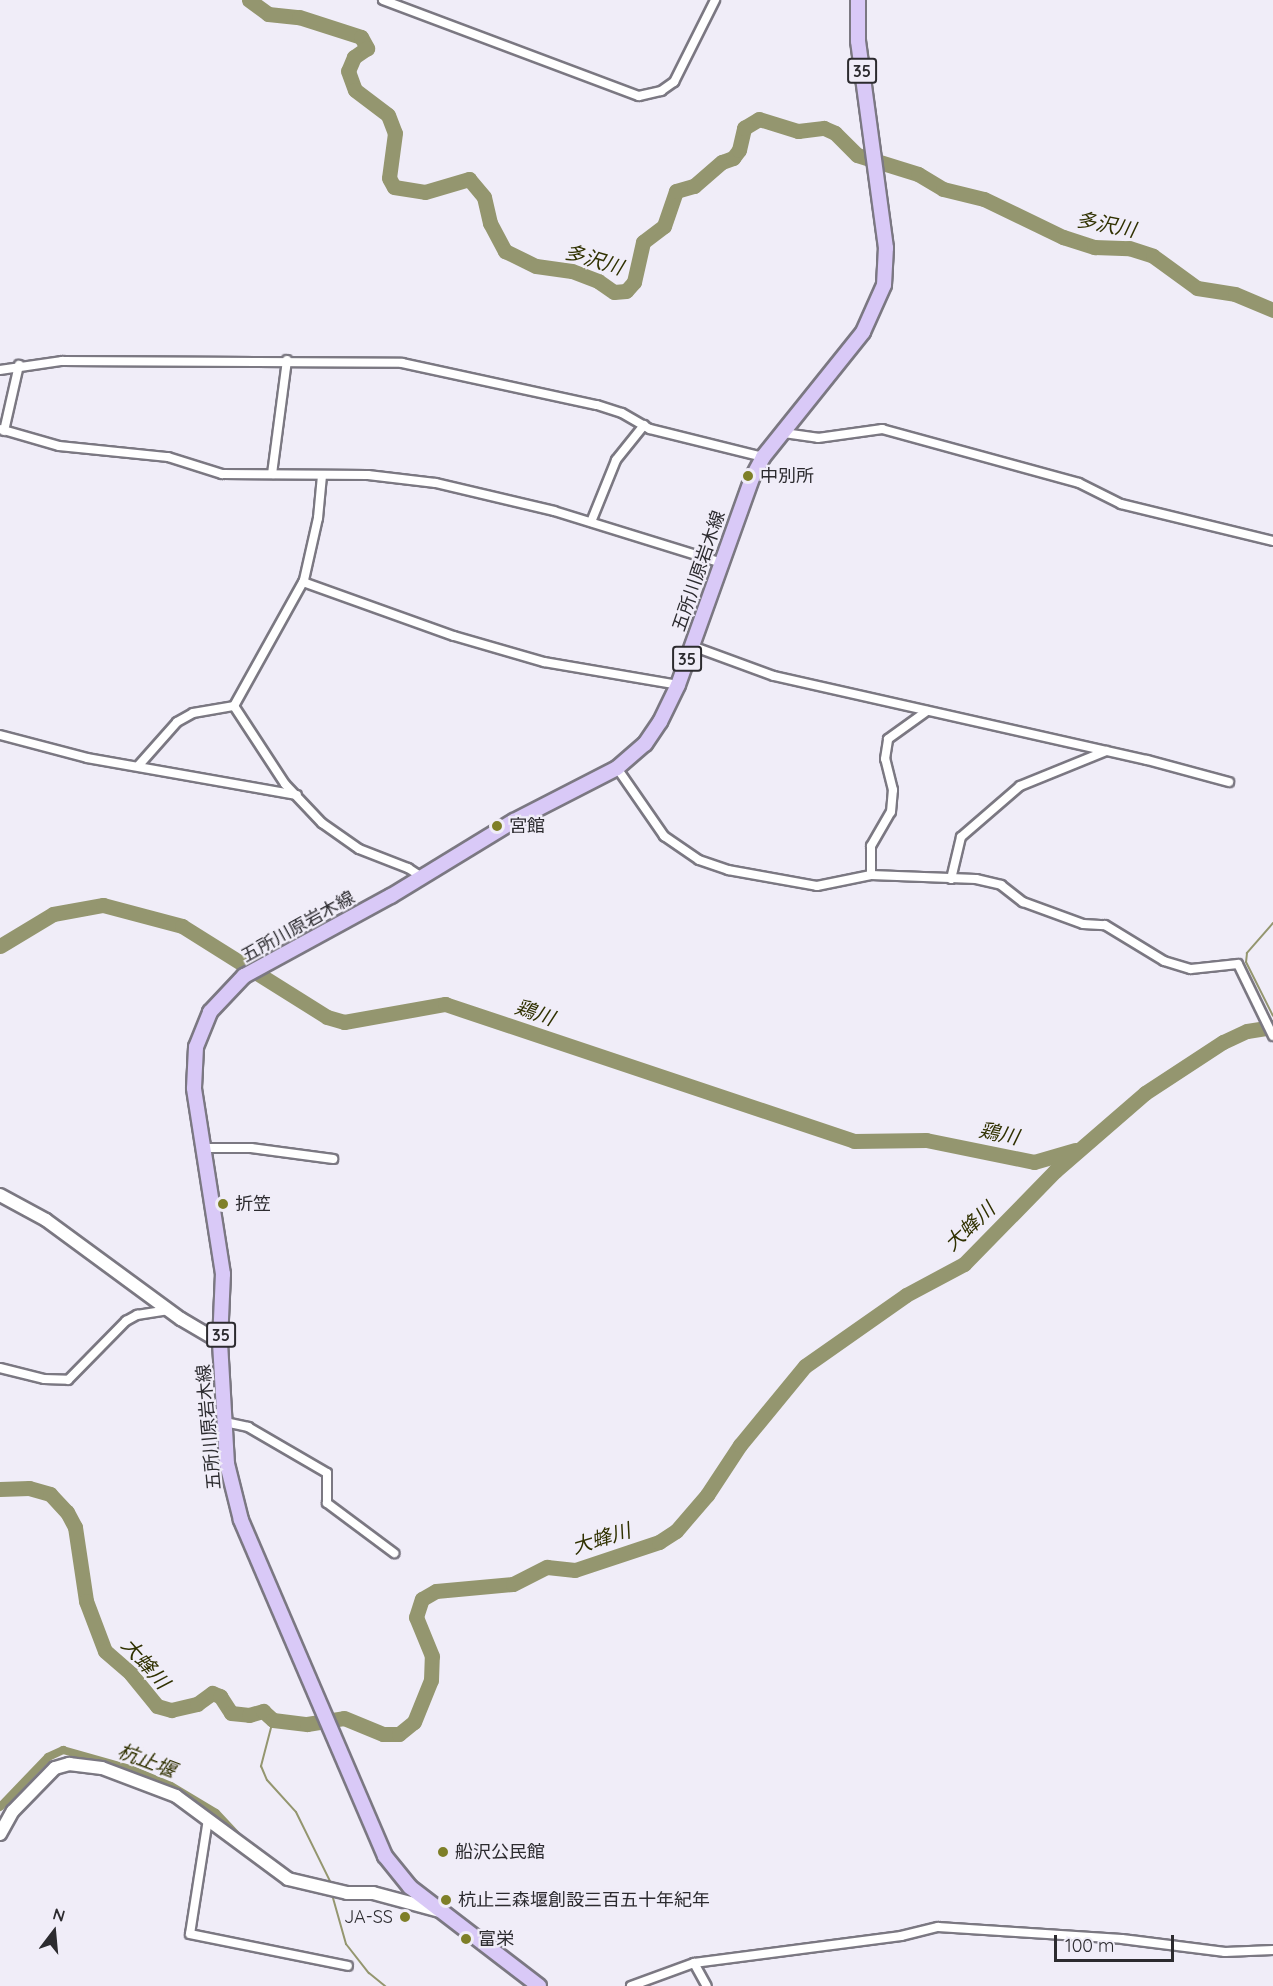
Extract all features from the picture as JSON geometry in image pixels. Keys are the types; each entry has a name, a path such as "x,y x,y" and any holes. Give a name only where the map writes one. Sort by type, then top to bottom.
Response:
{"main road":[{"name":"五所川原岩木線","path":"538,1986 411,1887 385,1856 241,1520 231,1490 220,1342 221,1250 206,1148 194,1088 196,1047 210,1012 244,976 422,877 514,820 617,768 645,744 678,685 719,562 763,457 863,332 879,301 886,248 858,42 858,0"}],"street":[{"path":"383,0 639,96 661,91 674,82 715,0"},
{"path":"272,474 286,360"},
{"path":"0,370 19,365 62,361 286,360 402,363 597,405 644,425 763,457"},
{"path":"19,365 2,430 59,446 168,457 222,474 368,475 436,483 591,522 719,562"},
{"path":"591,522 616,460 644,425"},
{"path":"784,433 818,438 882,429 1079,483 1121,504 1273,541"},
{"path":"234,706 303,582 318,518 322,476"},
{"path":"303,582 454,636 544,662 678,685"},
{"path":"692,646 774,676 1106,751 1229,782"},
{"path":"139,765 177,722 193,713 234,706"},
{"path":"234,706 267,759 322,823 359,849 408,867 422,877"},
{"path":"871,875 871,846 891,812 893,790 885,759 888,740 927,711"},
{"path":"0,735 87,758 139,765 214,783 297,795"},
{"path":"951,879 961,837 1020,786 1106,751"},
{"path":"617,768 664,836 699,860 728,870 817,886 871,875 951,879 1001,885 1023,902 1083,924 1105,925 1164,961 1191,969 1238,964 1273,1035"},
{"path":"206,1148 251,1148 333,1159"},
{"path":"0,1195 46,1220 170,1310 220,1342"},
{"path":"0,1368 44,1379 68,1380 126,1321 137,1315 170,1310"},
{"path":"225,1422 248,1427 327,1473 327,1503 394,1553"},
{"path":"0,1834 13,1811 55,1768 69,1764 102,1768 176,1797 288,1879 339,1892 373,1893 440,1911"},
{"path":"208,1819 190,1934 348,1966"},
{"path":"631,1986 694,1962 901,1936 938,1927 1122,1939 1226,1952 1273,1950"},
{"path":"694,1962 706,1986"}],"waterway":[{"name":"多沢川","path":"249,0 268,14 299,17 361,37 367,48 354,57 348,71 355,90 388,115 395,133 389,178 394,187 425,192 469,179 484,197 490,223 505,251 536,266 572,271 598,281 614,292 626,291 634,282 643,242 664,226 676,191 694,186 722,162 733,158 739,150 744,128 759,119 798,131 824,128 835,133 857,155 918,174 943,189 984,199 1063,237 1094,247 1129,248 1153,256 1197,288 1235,294 1273,310"},
{"name":"鶏川","path":"0,946 53,914 103,905 182,926 327,1017 344,1022 445,1004 854,1141 926,1140 1034,1162 1075,1150"},
{"path":"1273,923 1247,953 1246,962 1273,1016"},
{"name":"大蜂川","path":"1247,1031 1264,1024"},
{"name":"大蜂川","path":"0,1489 29,1488 50,1494 67,1512 75,1527 86,1601 105,1651 131,1674 157,1706 171,1710 197,1704 212,1693 220,1696 231,1713 249,1715 263,1711 273,1720 307,1724 344,1718 383,1734 399,1734 414,1722 431,1680 432,1656 416,1617 422,1599 436,1591 513,1584 547,1567 575,1570 659,1542 676,1531 707,1495 740,1445 805,1366 906,1295 964,1264 1055,1171 1145,1093 1223,1042 1247,1031 1273,1027"},
{"path":"273,1720 261,1766 267,1780 296,1812 331,1883"},
{"name":"杭止堰","path":"0,1807 48,1757 63,1750 130,1769 171,1786 216,1813 240,1839"},
{"path":"333,1898 346,1944 369,1973 385,1986"}],"place":[{"name":"中別所","path":"748,476"},
{"name":"宮館","path":"497,826"},
{"name":"折笠","path":"223,1204"},
{"name":"船沢公民館","path":"443,1852"},
{"name":"杭止三森堰創設三百五十年紀年","path":"446,1900"},
{"name":"JA-SS","path":"405,1917"},
{"name":"富栄","path":"466,1939"}]}
